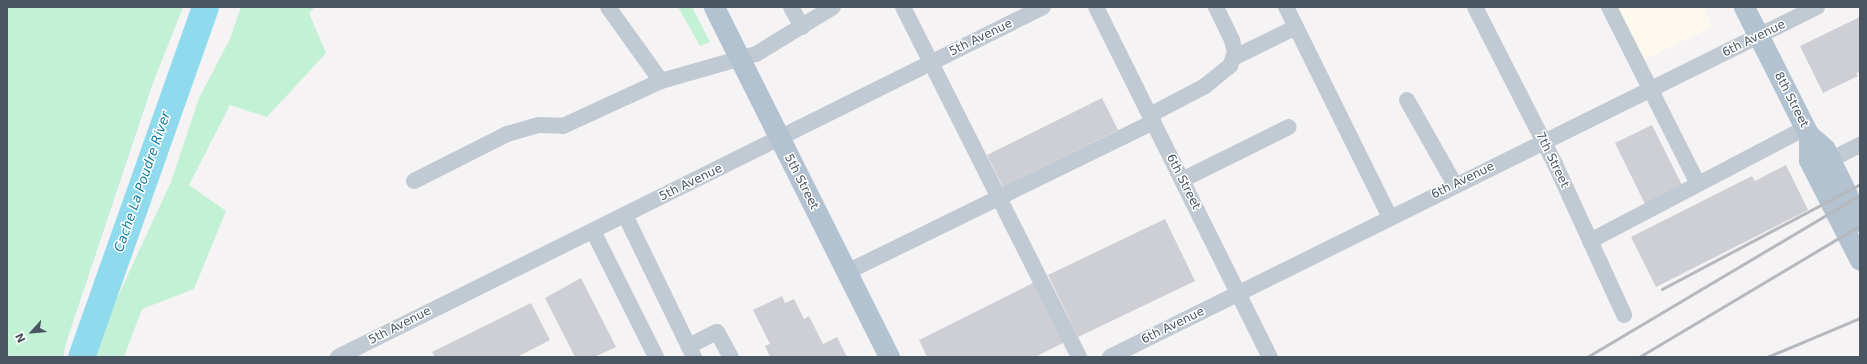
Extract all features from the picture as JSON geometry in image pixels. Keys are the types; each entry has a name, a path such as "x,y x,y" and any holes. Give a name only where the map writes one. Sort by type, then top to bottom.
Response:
{"main road":[{"name":"5th Street","path":"714,7 889,357"},
{"name":"8th Street","path":"1744,7 1807,131 1809,160 1860,260"},
{"path":"1807,131 1825,149 1860,221"}],"street":[{"path":"608,7 660,80"},
{"path":"791,7 802,27"},
{"path":"414,181 508,134 539,125 563,126 660,80 739,57 756,54 833,7"},
{"path":"903,7 1079,357"},
{"name":"5th Avenue","path":"338,357 780,140 1043,7"},
{"name":"6th Street","path":"1096,7 1270,357"},
{"path":"1216,7 1232,40 1233,58"},
{"path":"1286,7 1390,217"},
{"name":"7th Street","path":"1475,7 1543,142 1624,315"},
{"path":"1609,7 1698,184"},
{"name":"6th Avenue","path":"1110,357 1390,217 1817,7"},
{"path":"847,272 999,198 1151,118 1206,86 1223,74 1233,58 1296,27"},
{"path":"1407,100 1455,186"},
{"path":"1182,180 1289,127"},
{"path":"1590,241 1698,184 1807,131"},
{"path":"1830,160 1860,145"},
{"path":"626,215 691,352 717,332 731,357"},
{"path":"593,231 656,357"}],"shaded area":[{"path":"1618,7 1704,7 1713,27 1643,60"}],"green space":[{"path":"7,7 183,7 153,83 67,340 63,357 7,357"},
{"path":"241,7 315,7 309,13 326,53 267,117 230,105 189,185 226,211 194,289 142,309 124,357 92,357 99,337 171,182 199,98 230,39"},
{"path":"678,7 692,7 710,42 700,46"}],"building":[{"path":"1860,17 1860,72 1856,73 1858,76 1823,93 1800,46"},
{"path":"1102,98 1118,130 1003,187 987,155"},
{"path":"1652,125 1682,185 1645,204 1615,143"},
{"path":"1786,165 1808,210 1656,287 1631,237 1752,176 1755,181"},
{"path":"1165,219 1195,281 1078,337 1048,275"},
{"path":"581,278 616,347 594,357 575,357 545,298"},
{"path":"1035,282 1065,342 1035,357 927,357 919,340"},
{"path":"782,296 785,303 794,299 804,319 809,316 823,344 837,337 847,357 770,357 765,346 770,344 753,310"},
{"path":"531,303 550,340 517,357 435,357 432,352"}],"waterway":[{"name":"Cache La Poudre River","path":"81,357 205,7"}],"railway":[{"path":"1662,289 1860,184"},
{"path":"1587,357 1860,195"},
{"path":"1639,357 1860,225"},
{"path":"1767,357 1860,318"}]}
